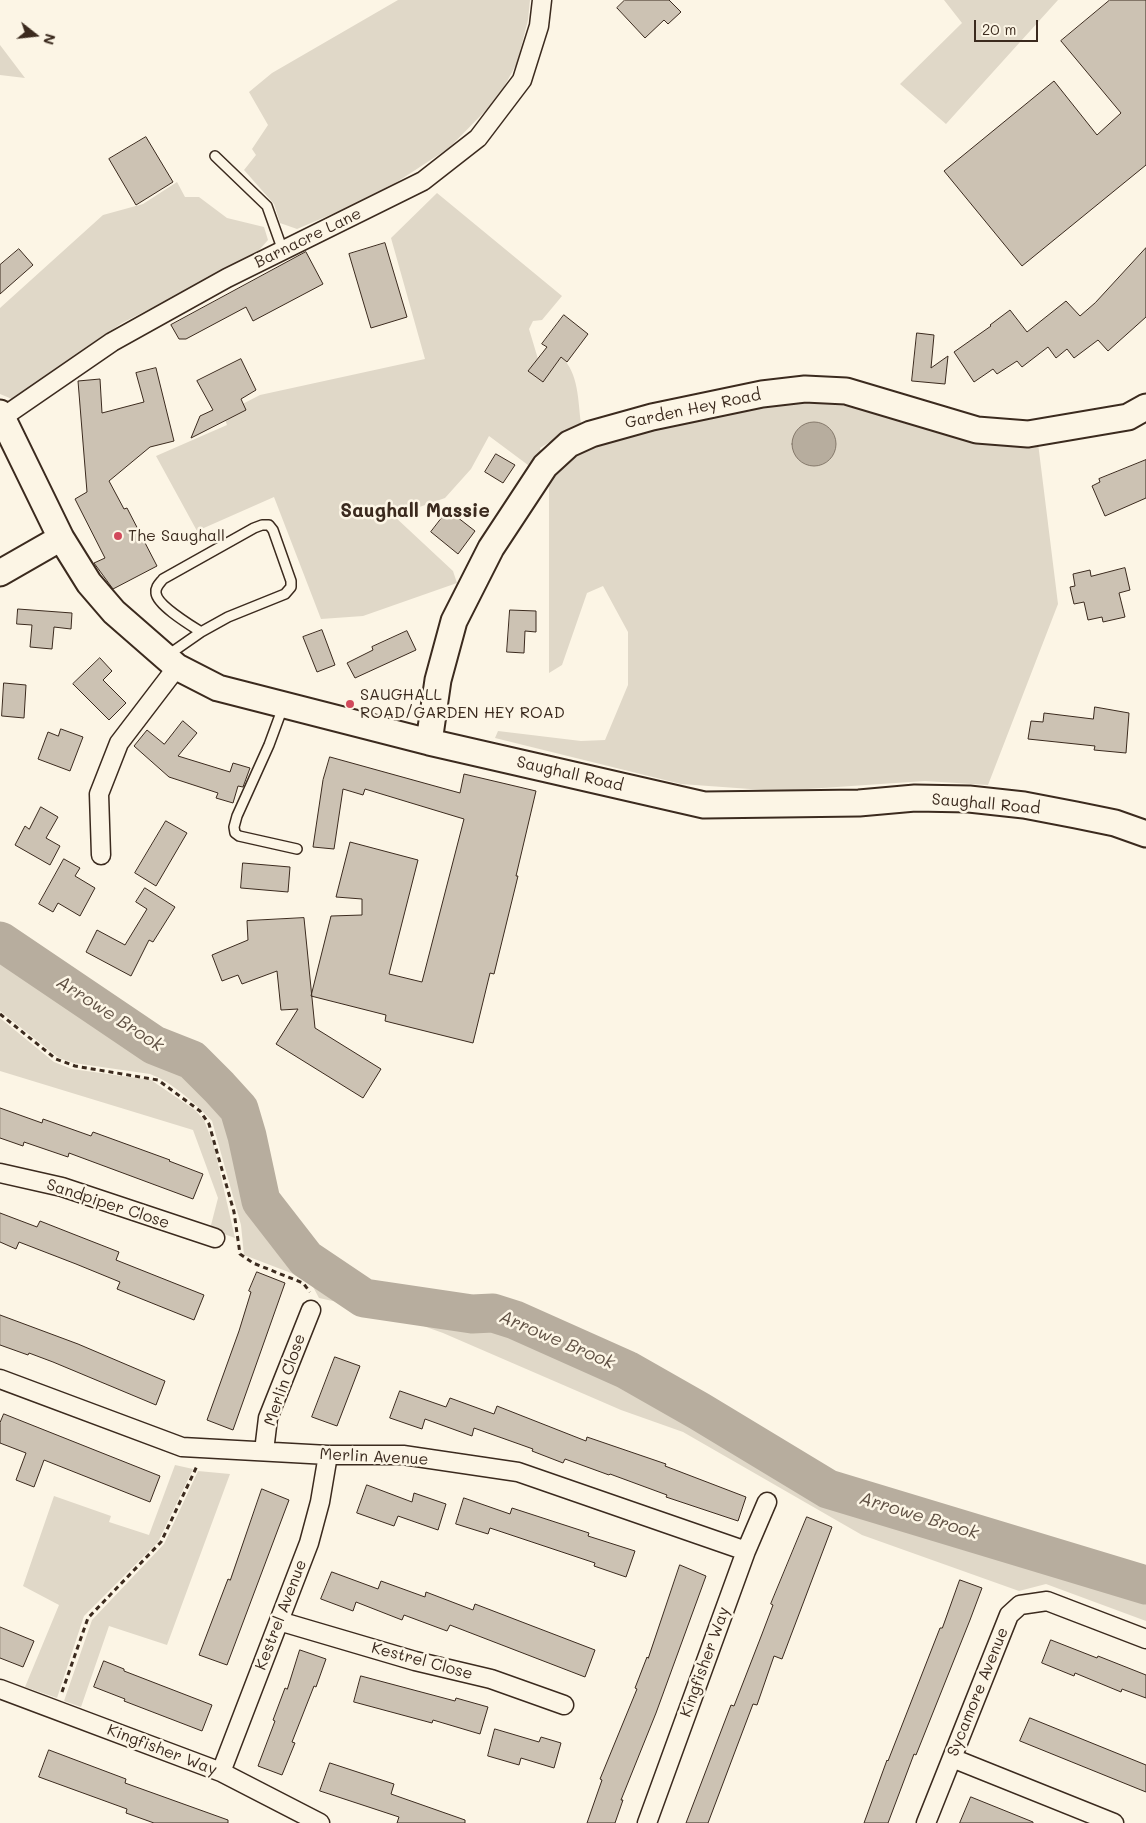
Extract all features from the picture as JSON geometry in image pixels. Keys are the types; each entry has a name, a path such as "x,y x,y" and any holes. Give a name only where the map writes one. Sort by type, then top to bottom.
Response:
{"street":[{"name":"Barnacre Lane","path":"1,415 112,342 227,278 423,181 478,138 522,80 538,26 542,0"},
{"name":"Garden Hey Road","path":"429,742 438,680 454,621 491,548 545,466 569,444 591,434 652,417 753,396 805,389 846,391 977,430 1028,434 1128,417 1146,407"},
{"name":"Saughall Road","path":"1,415 61,538 89,582 114,612 171,662 218,688 429,742 704,804 859,803 915,798 969,799 1024,805 1076,815 1115,823 1146,834"},
{"path":"0,573 61,538"},
{"path":"101,855 99,794 119,743 171,662"},
{"name":"Sandpiper Close","path":"0,1173 62,1188 215,1238"},
{"name":"Merlin Close","path":"264,1451 268,1418 310,1310"},
{"name":"Merlin Avenue","path":"0,1378 182,1447 328,1455 403,1455 518,1472 746,1551"},
{"name":"Kestrel Avenue","path":"221,1772 309,1543 320,1502 328,1455"},
{"name":"Kingfisher Way","path":"647,1823 746,1551 767,1502"},
{"name":"Sycamore Avenue","path":"926,1823 1009,1615 1020,1605 1047,1601 1146,1639"},
{"name":"Kestrel Close","path":"278,1621 416,1661 491,1679 564,1705"},
{"name":"Kingfisher Way","path":"0,1689 221,1772 320,1823"},
{"path":"952,1758 1114,1823"}],"lane":[{"path":"215,156 267,206 283,251"},
{"path":"171,662 201,632 228,617 285,594 291,587 291,581 273,530 269,525 262,524 254,528 164,579 158,585 156,593 160,602 201,632"},
{"path":"284,705 270,745 237,816 234,827 235,833 239,836 297,849"}],"path":[{"path":"0,1014 56,1060 76,1066 158,1080 200,1111 209,1124 234,1212 240,1254 253,1263 303,1282 313,1296 310,1310"},
{"path":"56,1710 88,1618 161,1542 195,1472 201,1448"}],"shaded area":[{"path":"398,0 530,0 528,20 517,63 498,98 449,148 377,195 297,229 280,223 274,204 244,170 256,155 252,149 268,125 249,92 272,73"},
{"path":"944,0 1058,0 946,124 900,84 962,23"},
{"path":"0,45 25,78 0,75"},
{"path":"177,182 185,197 199,197 227,218 264,227 268,240 254,256 122,323 12,399 0,394 0,308 103,215 143,204"},
{"path":"437,193 562,296 542,320 533,321 529,329 538,359 528,371 543,382 561,357 567,363 574,379 581,423 540,448 542,456 528,465 489,436 471,469 445,498 394,516 453,571 457,583 363,616 321,619 274,497 197,531 156,456 227,425 223,414 260,395 425,359 391,238"},
{"path":"817,398 868,406 999,444 1038,443 1058,604 988,785 925,781 778,791 681,784 495,738 498,731 581,741 605,740 628,685 628,632 603,586 587,593 562,665 549,673 549,477 570,456 601,439"},
{"path":"810,422 818,422 830,428 836,444 830,460 818,466 810,466 798,460 792,448 792,440 798,428"},
{"path":"0,956 217,1093 234,1123 242,1173 264,1223 298,1260 364,1298 472,1314 493,1313 627,1370 828,1489 1146,1585 1146,1621 1046,1584 1019,1591 862,1535 683,1432 621,1410 443,1333 387,1313 319,1298 311,1283 291,1273 244,1255 241,1225 212,1121 175,1088 150,1074 74,1063 59,1058 0,1011"},
{"path":"0,1018 54,1062 72,1069 151,1080 195,1110 204,1120 214,1146 235,1238 210,1229 218,1198 193,1130 0,1071"},
{"path":"175,1465 193,1469 158,1542 84,1616 57,1698 25,1687 59,1605 23,1586 54,1496 111,1516 109,1522 149,1535"},
{"path":"198,1471 230,1474 167,1645 109,1626 81,1707 64,1701 92,1620 164,1544"}],"building":[{"path":"625,0 669,0 681,12 668,24 664,20 645,38 617,8"},
{"path":"1110,0 1146,0 1146,165 1022,266 944,171 1054,81 1097,135 1121,113 1061,41"},
{"path":"146,137 173,182 136,205 109,159"},
{"path":"385,243 407,317 371,328 349,254"},
{"path":"1146,248 1146,317 1108,351 1098,340 1074,358 1067,349 1056,358 1048,347 1022,367 1017,361 997,374 993,369 974,382 954,352 1010,310 1027,332 1066,301 1080,316 1095,303"},
{"path":"19,249 33,265 0,294 0,265"},
{"path":"306,252 323,284 253,321 246,307 186,339 179,339 171,325"},
{"path":"564,315 588,334 567,362 561,357 543,382 528,371 547,347 542,344"},
{"path":"917,333 934,335 931,368 948,356 945,384 912,381"},
{"path":"241,359 256,390 241,399 246,410 191,438 200,416 213,410 197,381"},
{"path":"156,368 174,441 150,447 109,481 124,509 127,508 157,566 113,589 94,563 105,558 75,499 87,492 78,381 100,379 102,413 144,402 136,373"},
{"path":"496,454 515,465 503,483 485,472"},
{"path":"1146,460 1146,498 1105,516 1092,486 1100,482 1099,479"},
{"path":"448,510 475,531 458,554 431,532"},
{"path":"1125,568 1130,590 1119,593 1125,617 1103,622 1102,617 1088,620 1084,602 1074,604 1070,587 1075,586 1073,574 1090,570 1091,576"},
{"path":"18,609 72,613 71,629 54,627 52,649 30,647 32,625 17,624"},
{"path":"510,610 536,611 536,632 525,631 524,653 507,652"},
{"path":"322,630 335,665 317,672 303,637"},
{"path":"407,631 416,650 355,678 347,663 373,650 372,647"},
{"path":"100,658 112,671 103,680 126,703 109,720 73,684"},
{"path":"4,683 26,685 24,718 2,716"},
{"path":"1095,707 1129,713 1126,753 1094,750 1095,746 1028,739 1031,721 1043,722 1044,713 1093,719"},
{"path":"183,721 197,733 178,756 230,772 233,763 250,768 243,787 238,786 233,803 216,798 218,793 169,777 134,746 147,730 164,744"},
{"path":"61,729 83,737 70,771 38,759 48,732 58,736"},
{"path":"330,757 460,793 464,774 536,791 494,974 490,973 473,1043 385,1021 386,1015 311,996 331,916 362,915 362,899 336,897 350,842 418,860 389,974 422,982 464,819 365,789 363,795 343,789 334,849 313,847 323,780"},
{"path":"41,807 58,817 46,838 60,846 50,865 15,845 25,826 29,829"},
{"path":"166,821 187,833 156,886 135,873"},
{"path":"64,859 80,868 75,876 95,888 80,916 58,903 53,912 39,904"},
{"path":"243,863 290,867 288,892 241,888"},
{"path":"145,888 175,907 153,942 149,940 131,976 86,952 97,930 125,945 147,909 136,902"},
{"path":"304,918 315,1028 381,1069 363,1098 276,1044 298,1009 281,1010 277,971 242,984 238,975 222,981 212,955 248,940 247,921"},
{"path":"0,1108 42,1123 43,1119 91,1136 93,1132 203,1174 193,1199 69,1153 68,1157 24,1142 23,1146 0,1138"},
{"path":"0,1213 37,1227 40,1221 119,1252 116,1260 204,1295 194,1320 117,1289 120,1282 76,1264 19,1242 16,1249 0,1242"},
{"path":"257,1272 285,1283 233,1430 207,1420 239,1331 251,1292 249,1291"},
{"path":"0,1315 78,1344 165,1381 156,1405 53,1362 0,1345"},
{"path":"335,1357 360,1366 337,1426 312,1417"},
{"path":"400,1391 446,1407 450,1398 494,1414 497,1406 586,1441 587,1437 666,1464 665,1466 746,1497 738,1521 666,1497 667,1495 565,1459 563,1463 532,1451 533,1449 474,1428 472,1436 425,1419 422,1429 390,1418"},
{"path":"4,1414 160,1476 150,1502 44,1460 34,1487 16,1480 26,1453 0,1443 0,1423"},
{"path":"367,1485 412,1502 414,1493 446,1504 438,1530 398,1516 394,1526 357,1513"},
{"path":"262,1489 289,1500 227,1665 199,1655 228,1579 230,1580"},
{"path":"464,1498 510,1514 512,1508 589,1533 588,1536 635,1551 626,1577 594,1566 595,1563 490,1528 488,1534 456,1524"},
{"path":"807,1517 832,1527 782,1659 774,1656 757,1705 753,1704 708,1823 686,1823 731,1705 734,1706 773,1605 771,1604"},
{"path":"680,1565 706,1576 656,1713 621,1800 623,1800 615,1823 587,1823 602,1780 600,1779 637,1689 635,1688 648,1658"},
{"path":"332,1572 378,1589 381,1581 425,1597 426,1592 473,1610 475,1604 595,1650 585,1677 450,1625 447,1631 404,1615 402,1620 356,1602 353,1611 321,1599"},
{"path":"960,1580 982,1588 970,1620 916,1755 914,1754 888,1823 864,1823 887,1760"},
{"path":"0,1627 34,1641 23,1667 0,1658"},
{"path":"1051,1640 1146,1675 1146,1698 1122,1689 1121,1692 1075,1673 1074,1676 1042,1663"},
{"path":"300,1650 326,1659 292,1742 295,1743 282,1775 258,1766 275,1721 273,1720 285,1688 287,1689"},
{"path":"104,1661 124,1669 124,1671 212,1705 202,1731 124,1701 125,1699 94,1687"},
{"path":"361,1676 455,1701 456,1698 488,1707 480,1734 433,1720 432,1723 354,1702"},
{"path":"1030,1718 1146,1765 1146,1792 1020,1741"},
{"path":"495,1729 539,1742 541,1737 561,1743 554,1768 521,1758 519,1765 488,1756"},
{"path":"49,1750 126,1779 125,1783 228,1820 228,1823 154,1823 126,1813 127,1809 39,1777"},
{"path":"330,1763 394,1784 391,1794 465,1820 465,1823 397,1823 399,1817 320,1791"},
{"path":"971,1797 1033,1822 1033,1823 960,1823"}],"waterway":[{"name":"Arrowe Brook","path":"0,941 154,1045 192,1060 239,1109 247,1136 261,1201 306,1259 364,1298 472,1314 493,1313 515,1320 627,1370 828,1489 1146,1585"}],"place":[{"name":"The Saughall","path":"118,536"},
{"name":"SAUGHALL ROAD/GARDEN HEY ROAD","path":"350,704"}],"district":[{"name":"Saughall Massie","path":"415,511"}]}
